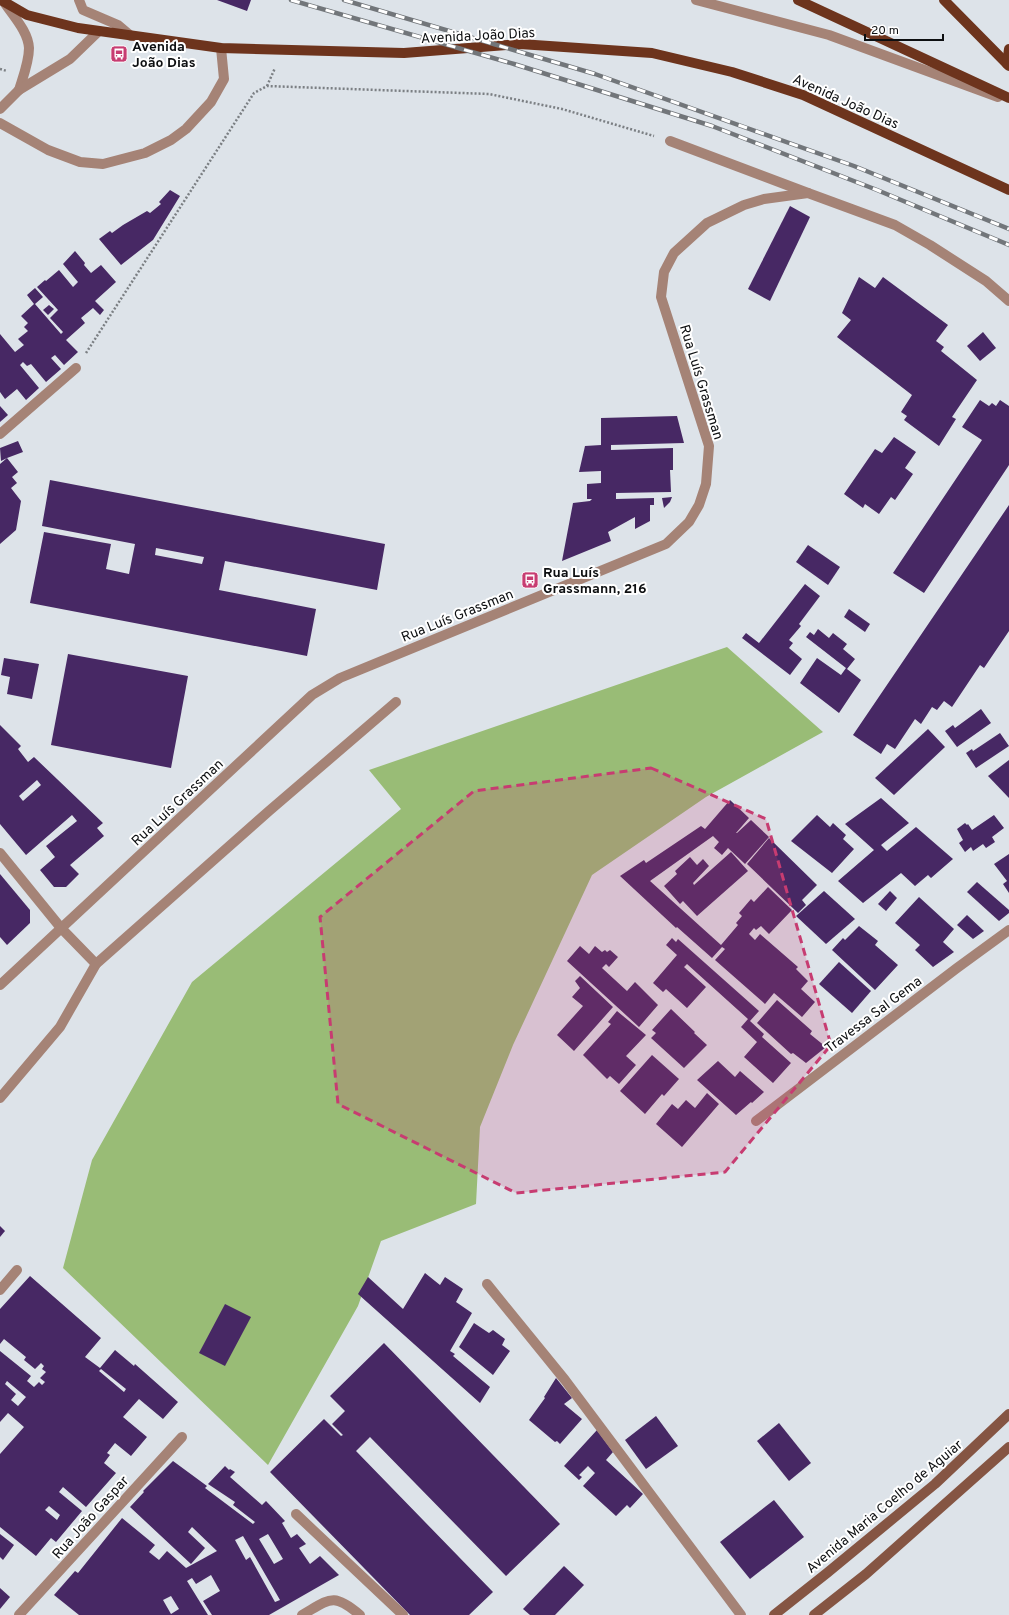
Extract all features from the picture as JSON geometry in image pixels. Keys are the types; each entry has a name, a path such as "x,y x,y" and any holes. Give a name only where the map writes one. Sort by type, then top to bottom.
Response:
{"main road":[{"path":"798,0 1009,98"},
{"path":"944,0 1008,65"},
{"name":"Avenida João Dias","path":"3,1 27,15 42,20 98,31 221,48 404,53 520,44 652,53 732,72 803,95 1009,190"},
{"path":"1008,65 1009,50"},
{"name":"Avenida Maria Coelho de Aguiar","path":"774,1615 936,1484 1009,1414"},
{"path":"814,1615 866,1574 1009,1447"}],"street":[{"path":"80,0 84,10 118,25 131,36"},
{"path":"696,0 828,35 1009,101"},
{"path":"3,1 26,35 29,48 28,58 19,90"},
{"path":"0,109 19,90 70,59 98,31"},
{"path":"0,123 48,150 80,162 103,164 145,153 171,140 186,129 211,102 224,79 221,48"},
{"path":"670,141 895,225 930,244 986,281 1009,301"},
{"name":"Rua Luís Grassman","path":"0,985 312,696 340,678 666,544 689,522 699,505 706,484 709,446 661,297 664,272 674,252 707,223 744,205 764,199 808,193"},
{"path":"0,434 76,368"},
{"path":"0,1098 60,1027 96,964 396,702"},
{"path":"0,853 61,928 96,964"},
{"name":"Travessa Sal Gema","path":"756,1121 1009,930"},
{"path":"0,1290 17,1270"},
{"path":"487,1284 565,1380 741,1615"},
{"name":"Rua João Gaspar","path":"19,1615 182,1437"},
{"path":"296,1514 404,1615"},
{"path":"302,1615 327,1601 339,1600 346,1603 360,1615"}],"path":[{"path":"76,368 254,93 267,86 489,94 562,109 670,141"}],"highlighted area":[{"path":"651,768 766,819 831,1045 725,1172 516,1193 338,1104 320,917 474,791"}],"green space":[{"path":"727,647 823,732 706,797 592,875 513,1045 480,1127 476,1204 381,1241 358,1306 268,1465 63,1268 92,1160 192,982 401,809 369,770"}],"building":[{"path":"217,0 251,0 247,11"},
{"path":"170,190 180,196 153,240 121,265 99,239 110,231 112,233 147,211 150,213 161,204 159,202"},
{"path":"790,206 810,217 770,301 748,289"},
{"path":"75,251 91,273 101,265 116,282 95,301 104,310 100,315 93,308 81,318 85,323 66,340 78,352 64,365 55,355 51,358 61,369 46,382 31,364 27,366 23,362 20,365 39,388 26,400 17,389 5,399 0,392 0,334 15,352 24,345 18,339 28,331 24,327 28,323 21,316 34,304 27,295 35,288 43,297 35,304 61,334 63,332 50,318 58,310 37,287 59,270 73,287 78,282 63,264"},
{"path":"859,277 875,288 883,277 948,325 936,341 944,347 941,351 977,380 952,417 956,419 939,446 904,420 907,416 901,412 912,395 837,337 851,320 842,313"},
{"path":"49,305 54,309 48,315 43,310"},
{"path":"983,332 996,348 980,361 967,346"},
{"path":"980,400 989,406 992,403 996,406 1000,400 1009,406 1009,465 924,593 893,573 982,440 962,427"},
{"path":"0,406 8,415 0,422"},
{"path":"677,416 684,443 611,445 611,450 673,448 673,470 670,470 671,492 616,493 616,499 654,498 654,505 650,505 650,521 635,529 635,517 608,532 611,541 562,561 573,503 590,501 592,499 587,499 587,484 601,483 601,471 579,472 585,446 601,445 601,418"},
{"path":"894,437 916,452 905,468 913,474 895,500 891,497 879,514 865,504 863,508 844,494 875,449 882,453"},
{"path":"18,441 23,452 1,461 0,448"},
{"path":"7,458 18,472 12,477 17,483 11,488 21,501 16,530 0,544 0,464"},
{"path":"50,480 385,544 377,590 225,561 219,590 316,609 307,656 30,603 44,532 111,544 106,569 129,574 135,544 42,526","holes":["156,548 204,557 202,564 155,555"]},
{"path":"672,497 670,502 664,508 662,498"},
{"path":"1009,505 1009,631 984,668 980,665 952,707 944,701 937,710 932,707 921,724 915,719 895,749 887,744 881,754 853,735"},
{"path":"808,545 840,567 828,585 796,562"},
{"path":"805,584 820,596 799,624 801,626 789,640 793,643 789,648 802,659 790,675 742,638 746,633 759,643"},
{"path":"849,609 870,624 865,632 844,617"},
{"path":"818,629 829,638 833,633 847,644 843,649 855,659 847,669 861,680 839,713 800,683 817,658 841,675 846,668 806,637 810,632 814,635"},
{"path":"68,654 188,676 171,768 51,745"},
{"path":"4,658 39,664 32,699 7,694 10,677 1,675"},
{"path":"981,709 991,723 957,747 945,731 953,725 955,728"},
{"path":"0,725 21,746 18,749 28,762 34,757 103,823 97,828 104,836 70,865 79,874 66,887 54,887 40,870 55,857 46,846 77,821 72,815 26,855 0,824","holes":["37,780 41,785 23,801 19,796"]},
{"path":"928,729 945,747 894,795 875,778"},
{"path":"1000,733 1009,746 976,768 966,753 972,749 973,751"},
{"path":"1009,760 1009,798 988,776"},
{"path":"881,798 909,823 881,845 887,851 916,827 953,859 931,878 928,875 915,886 901,873 863,903 838,881 874,850 845,824"},
{"path":"730,800 749,818 736,833 751,820 769,837 745,864 728,848 722,855 714,848 719,842 713,836 650,881 721,945 738,925 736,923 742,916 739,913 751,899 754,902 768,887 792,910 769,934 761,926 756,930 754,928 749,934 755,940 760,934 798,967 796,969 808,981 801,989 815,1002 802,1017 774,993 765,1004 715,960 725,949 722,947 712,958 677,927 676,928 620,876 644,860 646,863 701,826 705,829"},
{"path":"817,815 830,827 833,823 846,835 843,839 854,849 832,873 791,841"},
{"path":"994,815 1004,828 992,837 995,842 986,848 983,844 973,851 971,847 965,852 959,843 963,840 957,829 965,823 967,825 968,824 972,830"},
{"path":"769,838 817,885 802,900 806,905 798,913 747,864"},
{"path":"731,852 748,871 697,916 683,901 680,904 664,886 677,874 675,871 690,857 697,865 703,859 709,866 693,883 694,885"},
{"path":"1009,854 1009,893 1003,884 1007,881 994,864"},
{"path":"0,874 30,910 30,923 7,945 0,937"},
{"path":"977,882 1009,910 1009,913 999,921 967,892"},
{"path":"824,891 855,919 826,944 796,916"},
{"path":"890,891 897,898 886,911 878,904"},
{"path":"919,897 954,929 943,942 954,952 933,967 915,950 920,945 895,923"},
{"path":"967,915 984,931 973,939 957,925"},
{"path":"859,926 878,941 875,945 898,965 875,990 832,950 843,938 845,940"},
{"path":"672,938 676,942 678,939 759,1011 750,1021 764,1034 762,1037 791,1063 773,1083 744,1057 757,1042 741,1027 748,1019 687,964 684,967 706,987 687,1008 666,989 663,992 653,983 677,955 666,945"},
{"path":"580,946 589,954 595,946 602,952 605,950 607,952 610,950 618,957 609,967 606,964 602,968 627,991 635,982 658,1005 639,1027 567,961"},
{"path":"839,962 871,991 852,1013 819,984"},
{"path":"580,976 613,1007 574,1051 557,1035 583,1006 572,997 580,988 575,981"},
{"path":"777,1000 812,1031 810,1034 826,1047 806,1063 793,1053 791,1054 757,1023"},
{"path":"671,1009 707,1045 684,1068 651,1038 656,1033 652,1030"},
{"path":"617,1011 646,1035 626,1056 636,1065 619,1084 610,1076 607,1079 583,1055 611,1024 608,1022"},
{"path":"652,1055 679,1079 664,1096 662,1094 645,1114 620,1091"},
{"path":"718,1061 735,1077 740,1071 764,1092 736,1115 697,1080"},
{"path":"707,1093 719,1104 682,1147 656,1124 672,1104 678,1109 686,1100 695,1108"},
{"path":"0,1226 5,1231 0,1237"},
{"path":"425,1273 440,1285 445,1277 463,1289 456,1302 472,1313 450,1351 455,1354 453,1356 490,1387 480,1403 358,1294 368,1277 403,1309"},
{"path":"30,1276 101,1338 85,1357 100,1368 115,1350 134,1366 135,1364 178,1402 163,1419 139,1399 123,1417 147,1437 131,1456 115,1443 107,1453 110,1455 104,1463 116,1473 86,1507 63,1487 59,1492 82,1511 56,1542 51,1538 36,1556 0,1527 0,1454 24,1427 8,1413 0,1422 0,1351 31,1376 27,1381 34,1387 39,1382 42,1385 45,1382 40,1378 46,1372 42,1369 44,1366 41,1363 35,1369 24,1360 26,1357 4,1339 0,1344 0,1309","holes":["101,1369 126,1389 124,1392 99,1371","7,1381 26,1397 18,1406 11,1400 16,1394 5,1384","49,1506 60,1515 57,1520 45,1510"]},
{"path":"225,1304 251,1317 225,1366 199,1353"},
{"path":"474,1323 489,1333 493,1330 505,1339 502,1345 510,1351 493,1375 459,1347"},
{"path":"384,1343 560,1524 506,1576 370,1437 356,1451 493,1592 469,1615 410,1615 270,1472 324,1419 341,1436 343,1435 332,1424 345,1411 330,1396"},
{"path":"556,1378 572,1398 564,1404 582,1419 560,1444 557,1441 555,1442 529,1420 545,1398 544,1397"},
{"path":"656,1416 678,1446 646,1469 625,1440"},
{"path":"779,1423 811,1463 789,1481 757,1441"},
{"path":"597,1430 613,1452 606,1460 643,1494 630,1508 627,1505 616,1516 583,1486 595,1473 588,1466 579,1475 582,1477 579,1480 564,1466"},
{"path":"173,1461 207,1486 205,1488 253,1524 255,1522 233,1505 235,1502 208,1484 225,1466 229,1470 230,1469 235,1472 230,1477 262,1505 266,1501 285,1521 282,1523 291,1538 297,1534 306,1544 299,1548 310,1564 320,1556 339,1575 269,1615 212,1615 203,1601 220,1591 211,1575 196,1584 192,1578 187,1581 208,1615 79,1615 54,1595 75,1571 78,1573 122,1518 155,1545 149,1552 159,1560 167,1551 186,1568 217,1551 192,1527 188,1532 205,1548 191,1564 130,1507 144,1492 143,1491","holes":["268,1534 283,1559 274,1564 259,1539","243,1536 280,1600 275,1602 250,1557 246,1560 235,1540","171,1596 179,1609 171,1614 163,1600"]},
{"path":"774,1500 804,1537 750,1579 720,1542"},
{"path":"0,1534 14,1545 3,1560 0,1557"},
{"path":"564,1566 584,1585 555,1615 530,1615 523,1609"},
{"path":"0,1588 10,1597 0,1609"}],"railway":[{"path":"291,0 514,64 712,126 877,190 1009,245"},
{"path":"344,0 595,74 854,166 1009,229"}],"place":[{"name":"Avenida João Dias","path":"119,54"},
{"name":"Rua Luís Grassmann, 216","path":"530,580"}]}
